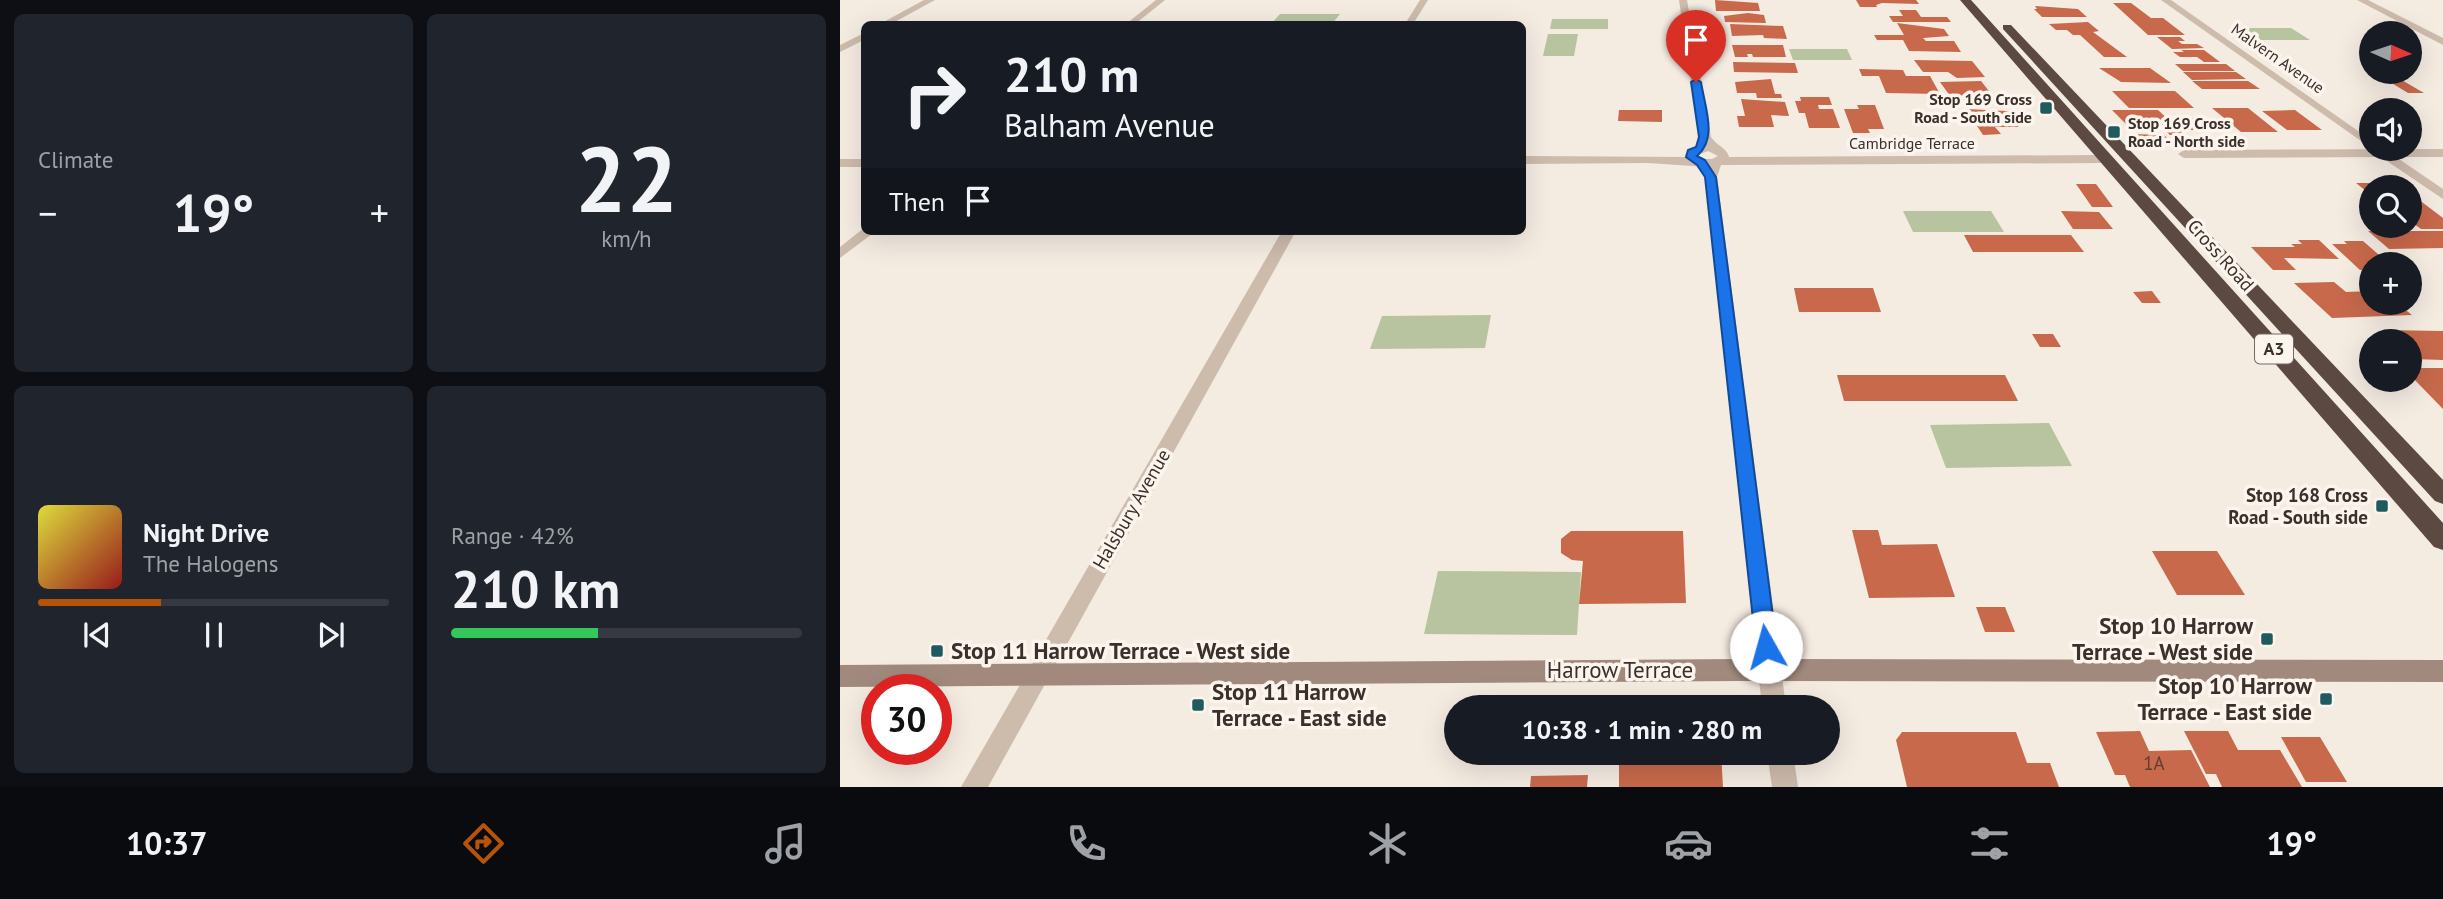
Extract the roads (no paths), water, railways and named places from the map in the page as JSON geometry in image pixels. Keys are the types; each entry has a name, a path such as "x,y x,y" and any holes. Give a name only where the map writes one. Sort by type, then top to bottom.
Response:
{"highway":[{"name":"Cross Road","path":"1965,0 2443,540"},
{"name":"Cross Road","path":"1982,0 2443,495"},
{"path":"2100,155 2125,155"}],"street":[{"path":"892,21 931,0"},
{"path":"1134,21 1161,0"},
{"path":"1411,21 1424,0"},
{"path":"1683,0 1708,156 1772,695"},
{"name":"Malvern Avenue","path":"2165,0 2359,137"},
{"path":"2361,0 2443,43"},
{"path":"840,49 861,38"},
{"path":"2183,154 2359,151"},
{"path":"2422,152 2443,153"},
{"path":"840,154 861,159"},
{"name":"Cambridge Terrace","path":"1526,155 2100,155"},
{"path":"840,163 861,160"},
{"path":"2395,161 2443,195"},
{"path":"840,254 864,235"},
{"name":"Halsbury Avenue","path":"974,787 1287,235"},
{"name":"Harrow Terrace","path":"840,677 1769,670 2443,671"},
{"path":"1782,765 1785,787"}],"place":[{"name":"Stop 169 Cross Road - South side","path":"2046,108"},
{"name":"Stop 169 Cross Road - North side","path":"2114,132"},
{"name":"Stop 168 Cross Road - South side","path":"2382,506"},
{"name":"Stop 10 Harrow Terrace - West side","path":"2267,639"},
{"name":"Stop 11 Harrow Terrace - West side","path":"937,651"},
{"name":"Stop 10 Harrow Terrace - East side","path":"2326,699"},
{"name":"Stop 11 Harrow Terrace - East side","path":"1198,705"}]}
